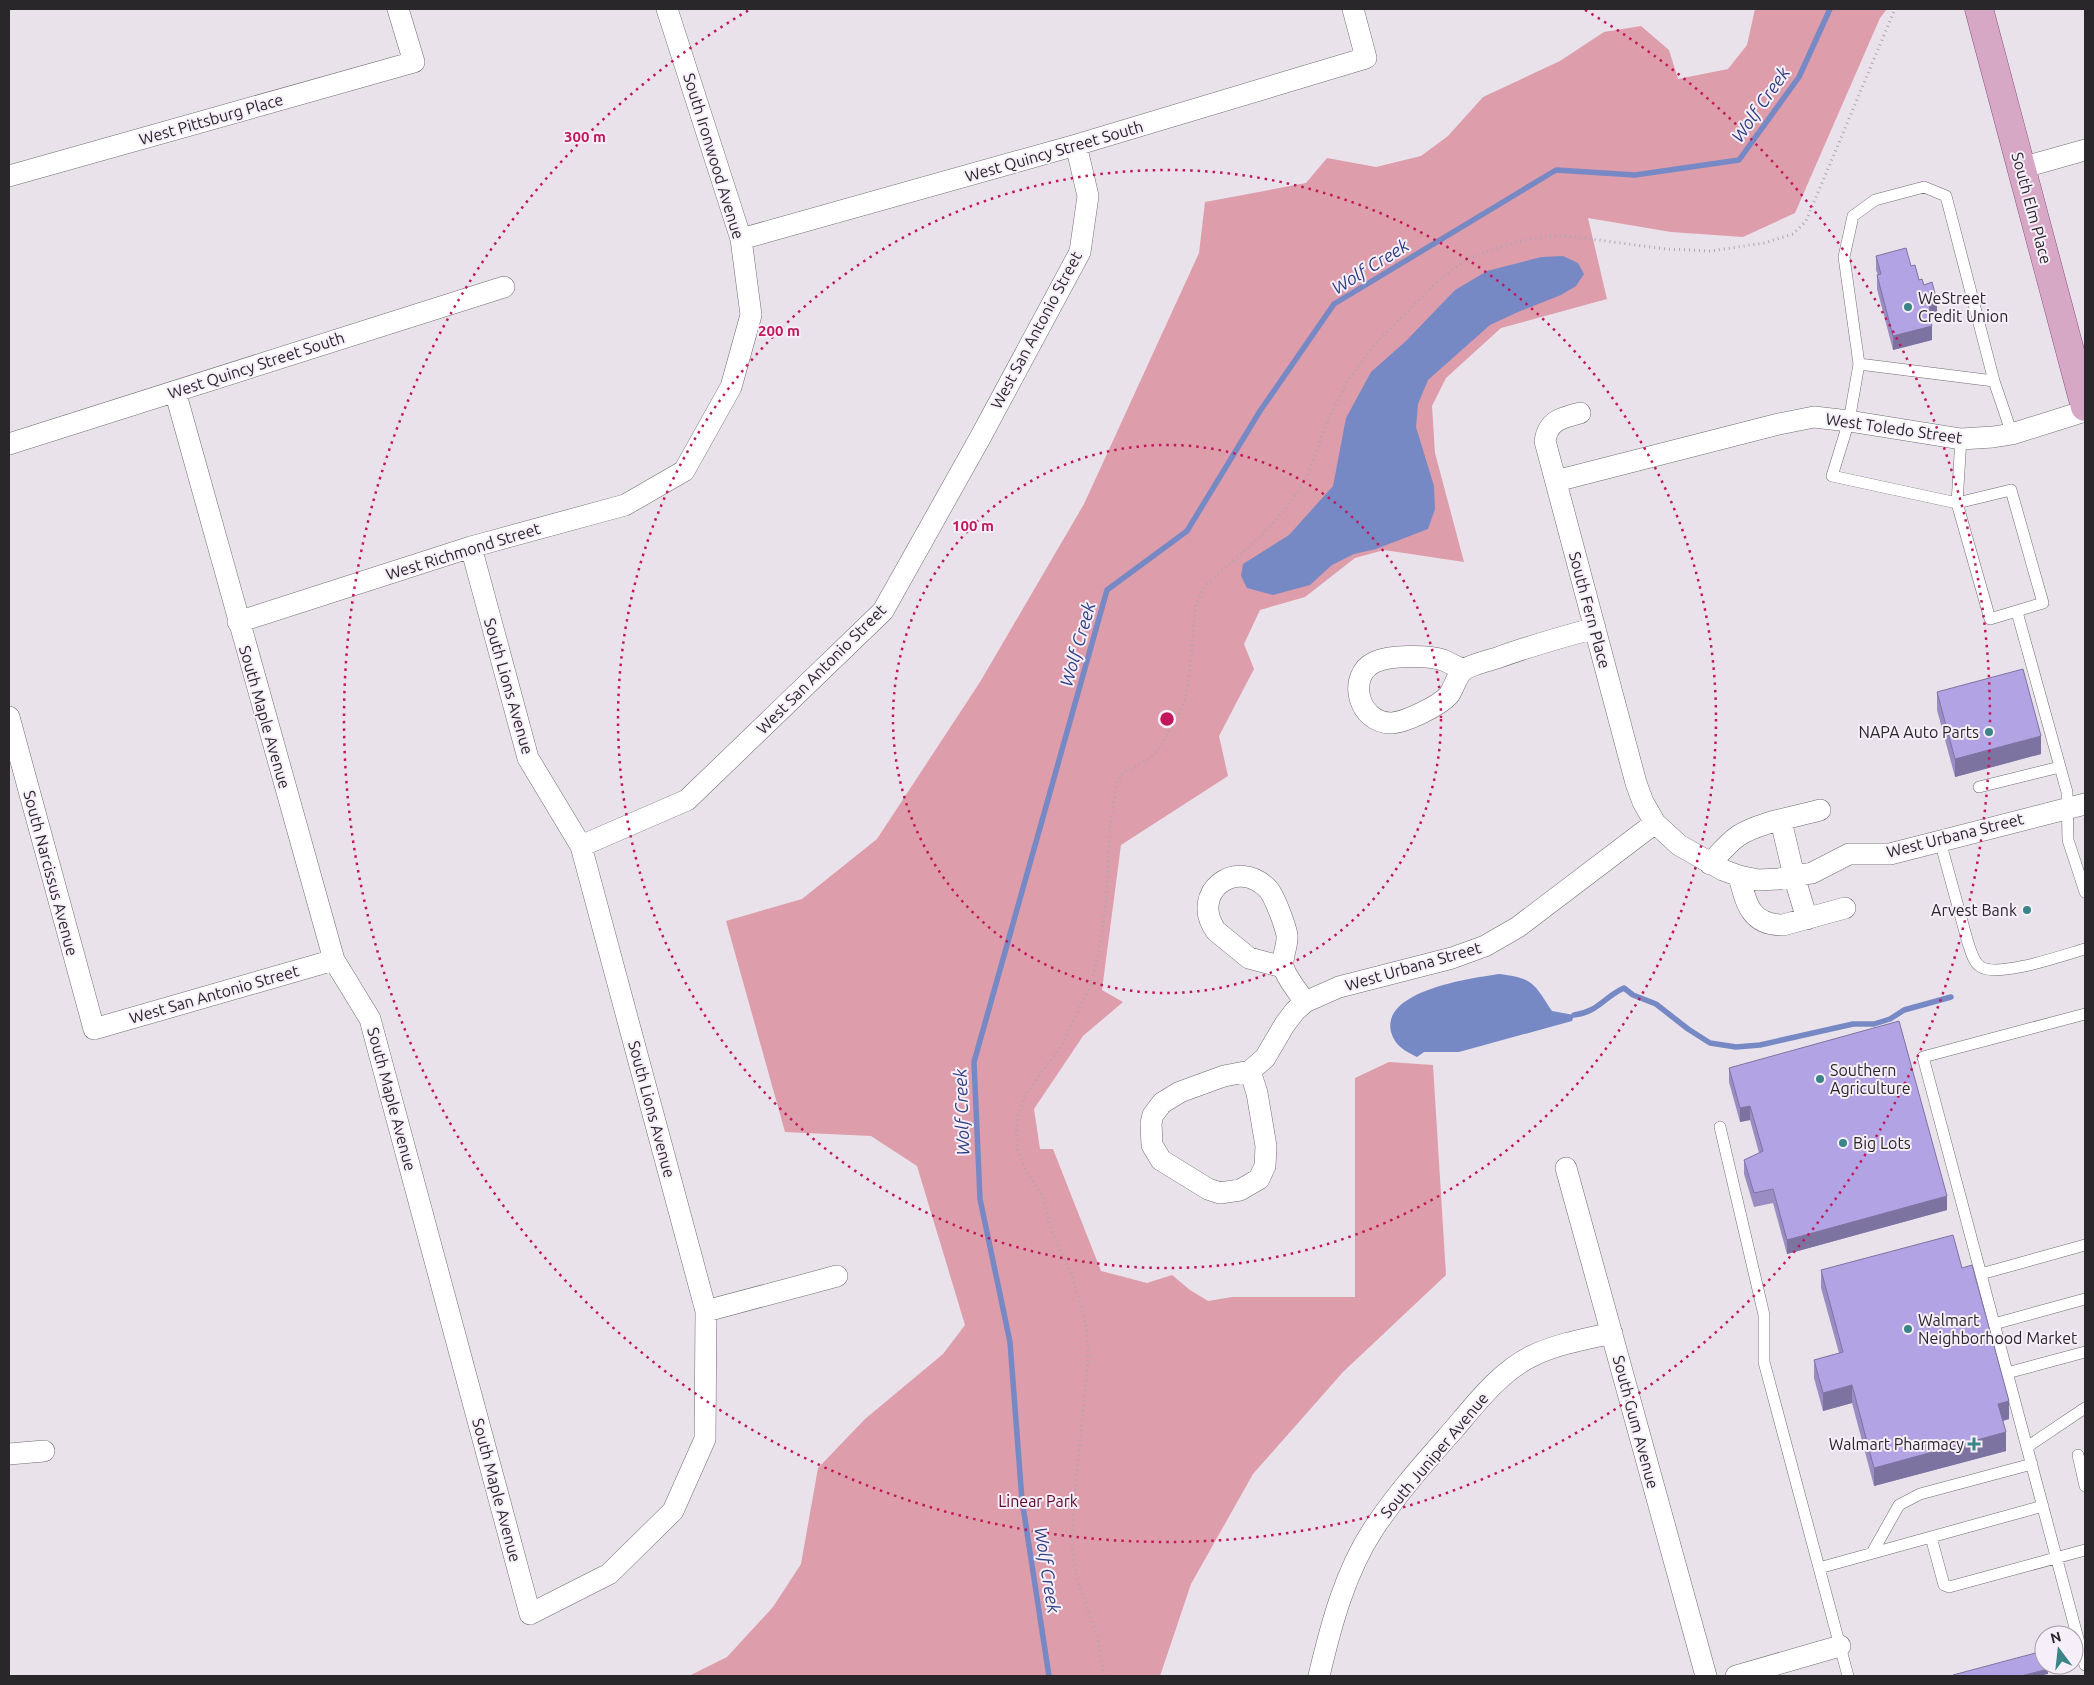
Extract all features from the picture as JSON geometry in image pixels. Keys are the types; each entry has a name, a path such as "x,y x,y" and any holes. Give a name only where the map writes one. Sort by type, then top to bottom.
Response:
{"main road":[{"name":"South Elm Place","path":"1979,9 2085,407"}],"street":[{"name":"West Pittsburg Place","path":"9,176 414,62 398,9"},
{"name":"South Ironwood Avenue","path":"667,9 741,239 751,315 731,387 684,471"},
{"name":"West Quincy Street South","path":"741,239 1076,145 1366,58 1353,9"},
{"name":"West San Antonio Street","path":"581,846 687,800 884,611 1080,252 1088,196 1076,145"},
{"path":"2021,168 2085,150"},
{"name":"West Quincy Street South","path":"9,444 504,287"},
{"name":"South Maple Avenue","path":"175,391 334,960 370,1019 530,1614"},
{"name":"West Toledo Street","path":"1556,481 1779,424 1814,417 1849,420 1961,439 2012,434 2085,411"},
{"name":"South Fern Place","path":"1580,413 1560,419 1552,424 1546,430 1545,441 1636,783 1655,823"},
{"name":"West Richmond Street","path":"238,622 471,547 624,505 684,471"},
{"name":"South Lions Avenue","path":"471,547 528,758 581,846 706,1311 705,1439 673,1511 609,1574 530,1614"},
{"path":"1463,670 1442,660 1407,657 1387,658 1375,662 1368,667 1360,682 1359,696 1365,712 1381,722 1390,723 1405,720 1431,708 1448,696 1463,670 1525,648 1594,628"},
{"name":"South Narcissus Avenue","path":"9,717 94,1029"},
{"name":"West Urbana Street","path":"1250,1072 1265,1058 1285,1024 1305,1002 1339,987 1452,958 1492,942 1518,927 1655,823 1679,845 1710,864 1739,876 1758,880 1812,873 1849,854 1890,854 2076,806"},
{"path":"1710,864 1724,848 1739,836 1820,810"},
{"path":"1781,821 1806,919"},
{"path":"1283,967 1249,958 1212,926 1208,909 1211,892 1223,880 1239,876 1247,877 1258,881 1269,891 1275,901 1287,936 1283,967 1305,1002"},
{"path":"1739,876 1750,910 1763,922 1772,925 1782,926 1845,908"},
{"name":"West San Antonio Street","path":"94,1029 334,960"},
{"path":"1250,1072 1257,1093 1266,1146 1265,1166 1259,1179 1240,1190 1231,1193 1220,1193 1208,1189 1161,1160 1152,1145 1150,1124 1153,1115 1162,1102 1180,1092 1215,1080 1250,1072"},
{"name":"South Gum Avenue","path":"1566,1168 1706,1676"},
{"path":"706,1311 837,1276"},
{"name":"South Juniper Avenue","path":"1319,1676 1332,1620 1350,1573 1373,1529 1404,1487 1471,1408 1501,1377 1531,1356 1563,1345 1612,1333"},
{"path":"9,1454 44,1451"},
{"path":"1736,1676 1840,1646"}],"lane":[{"path":"1961,439 1957,503 1990,619 2044,604 2010,490 1957,503 1832,476 1849,420 1859,364 1844,257 1853,216 1875,200 1924,188 1946,196 1994,381 2012,434"},
{"path":"1859,364 1994,381"},
{"path":"2017,612 2067,792 2076,806 2068,840 2085,892"},
{"path":"1980,787 2060,767"},
{"path":"1940,841 1968,943 1974,960 1982,967 1995,970 2016,968 2085,950"},
{"path":"2085,1014 1923,1057 2085,1666"},
{"path":"1720,1128 1764,1315 1764,1362 1848,1676"},
{"path":"1981,1274 2085,1245"},
{"path":"1994,1324 2085,1299"},
{"path":"2007,1373 2085,1352"},
{"path":"2027,1447 2085,1408"},
{"path":"2078,1455 2085,1486"},
{"path":"1872,1553 1899,1505 1920,1494 2032,1464"},
{"path":"1819,1568 2043,1506"},
{"path":"1930,1537 1944,1585 1949,1587 2085,1550"}],"path":[{"path":"1104,1676 1098,1639 1077,1579 1072,1546 1073,1512 1088,1359 1087,1329 1072,1275 1051,1230 1043,1197 1025,1170 1017,1148 1017,1120 1024,1097 1061,1046 1091,985 1098,956 1106,905 1110,826 1117,782 1124,772 1150,759 1159,748 1183,706 1188,686 1196,604 1205,586 1262,536 1287,507 1306,480 1328,419 1347,382 1375,344 1442,277 1466,260 1524,240 1560,235 1666,249 1711,251 1764,243 1793,234 1806,221 1895,9"}],"green space":[{"name":"Linear Park","path":"1755,9 1887,9 1880,18 1795,213 1743,237 1671,232 1588,218 1607,299 1501,328 1446,378 1432,406 1435,453 1464,562 1384,550 1355,558 1305,597 1260,610 1244,644 1254,669 1219,736 1228,776 1121,845 1102,990 1123,1002 1083,1036 1034,1109 1040,1149 1053,1149 1101,1271 1147,1283 1172,1275 1190,1290 1208,1301 1232,1297 1355,1297 1355,1078 1389,1062 1433,1065 1446,1275 1343,1372 1253,1474 1191,1584 1160,1676 689,1676 727,1657 773,1607 801,1564 818,1468 865,1419 943,1354 965,1325 917,1166 871,1136 785,1132 726,921 802,899 877,839 980,682 1084,504 1199,253 1205,202 1306,183 1327,158 1376,167 1421,156 1448,136 1483,97 1560,61 1604,32 1641,26 1669,50 1678,79 1728,69 1747,45"}],"water":[{"path":"1563,256 1578,263 1584,274 1576,286 1561,295 1490,325 1428,380 1418,404 1416,427 1434,486 1435,509 1428,529 1376,549 1354,554 1332,565 1310,585 1273,595 1247,588 1241,576 1243,564 1289,535 1333,486 1346,418 1371,372 1406,341 1455,290 1487,271 1541,257"},
{"path":"1499,974 1526,980 1537,988 1552,1011 1574,1015 1572,1021 1459,1052 1424,1052 1417,1057 1395,1041 1391,1032 1392,1018 1400,1006 1414,996 1451,983"}],"building":[{"name":"WeStreet Credit Union","path":"1906,248 1911,266 1915,265 1919,280 1922,279 1924,285 1932,282 1937,301 1929,303 1930,309 1927,310 1932,326 1893,336 1877,275 1881,274 1876,256"},
{"name":"NAPA Auto Parts","path":"2023,669 2041,736 1955,759 1937,692"},
{"name":"Big Lots","path":"1899,1021 1947,1196 1787,1240 1773,1189 1754,1193 1744,1160 1763,1151 1750,1106 1740,1108 1729,1068"},
{"name":"Walmart Neighborhood Market","path":"1953,1235 1962,1268 1972,1265 2009,1401 1998,1404 2006,1432 1874,1468 1852,1385 1823,1393 1814,1360 1843,1352 1821,1270"},
{"path":"2034,1653 2034,1673 2021,1676 1953,1675"}],"waterway":[{"name":"Wolf Creek","path":"1049,1676 1022,1500 1010,1342 980,1199 974,1062 1107,590 1187,531 1260,411 1334,304 1556,170 1635,175 1739,160 1799,77 1830,9"},
{"path":"1574,1015 1595,1008 1624,988 1633,995 1656,1004 1688,1029 1710,1043 1736,1047 1760,1045 1853,1024 1874,1024 1890,1019 1904,1010 1951,997"}],"place":[{"name":"WeStreet Credit Union","path":"1908,307"},
{"name":"NAPA Auto Parts","path":"1989,732"},
{"name":"Arvest Bank","path":"2027,910"},
{"name":"Southern Agriculture","path":"1820,1079"},
{"name":"Big Lots","path":"1843,1143"},
{"name":"Walmart Neighborhood Market","path":"1908,1329"},
{"name":"Walmart Pharmacy","path":"1974,1444"}]}
